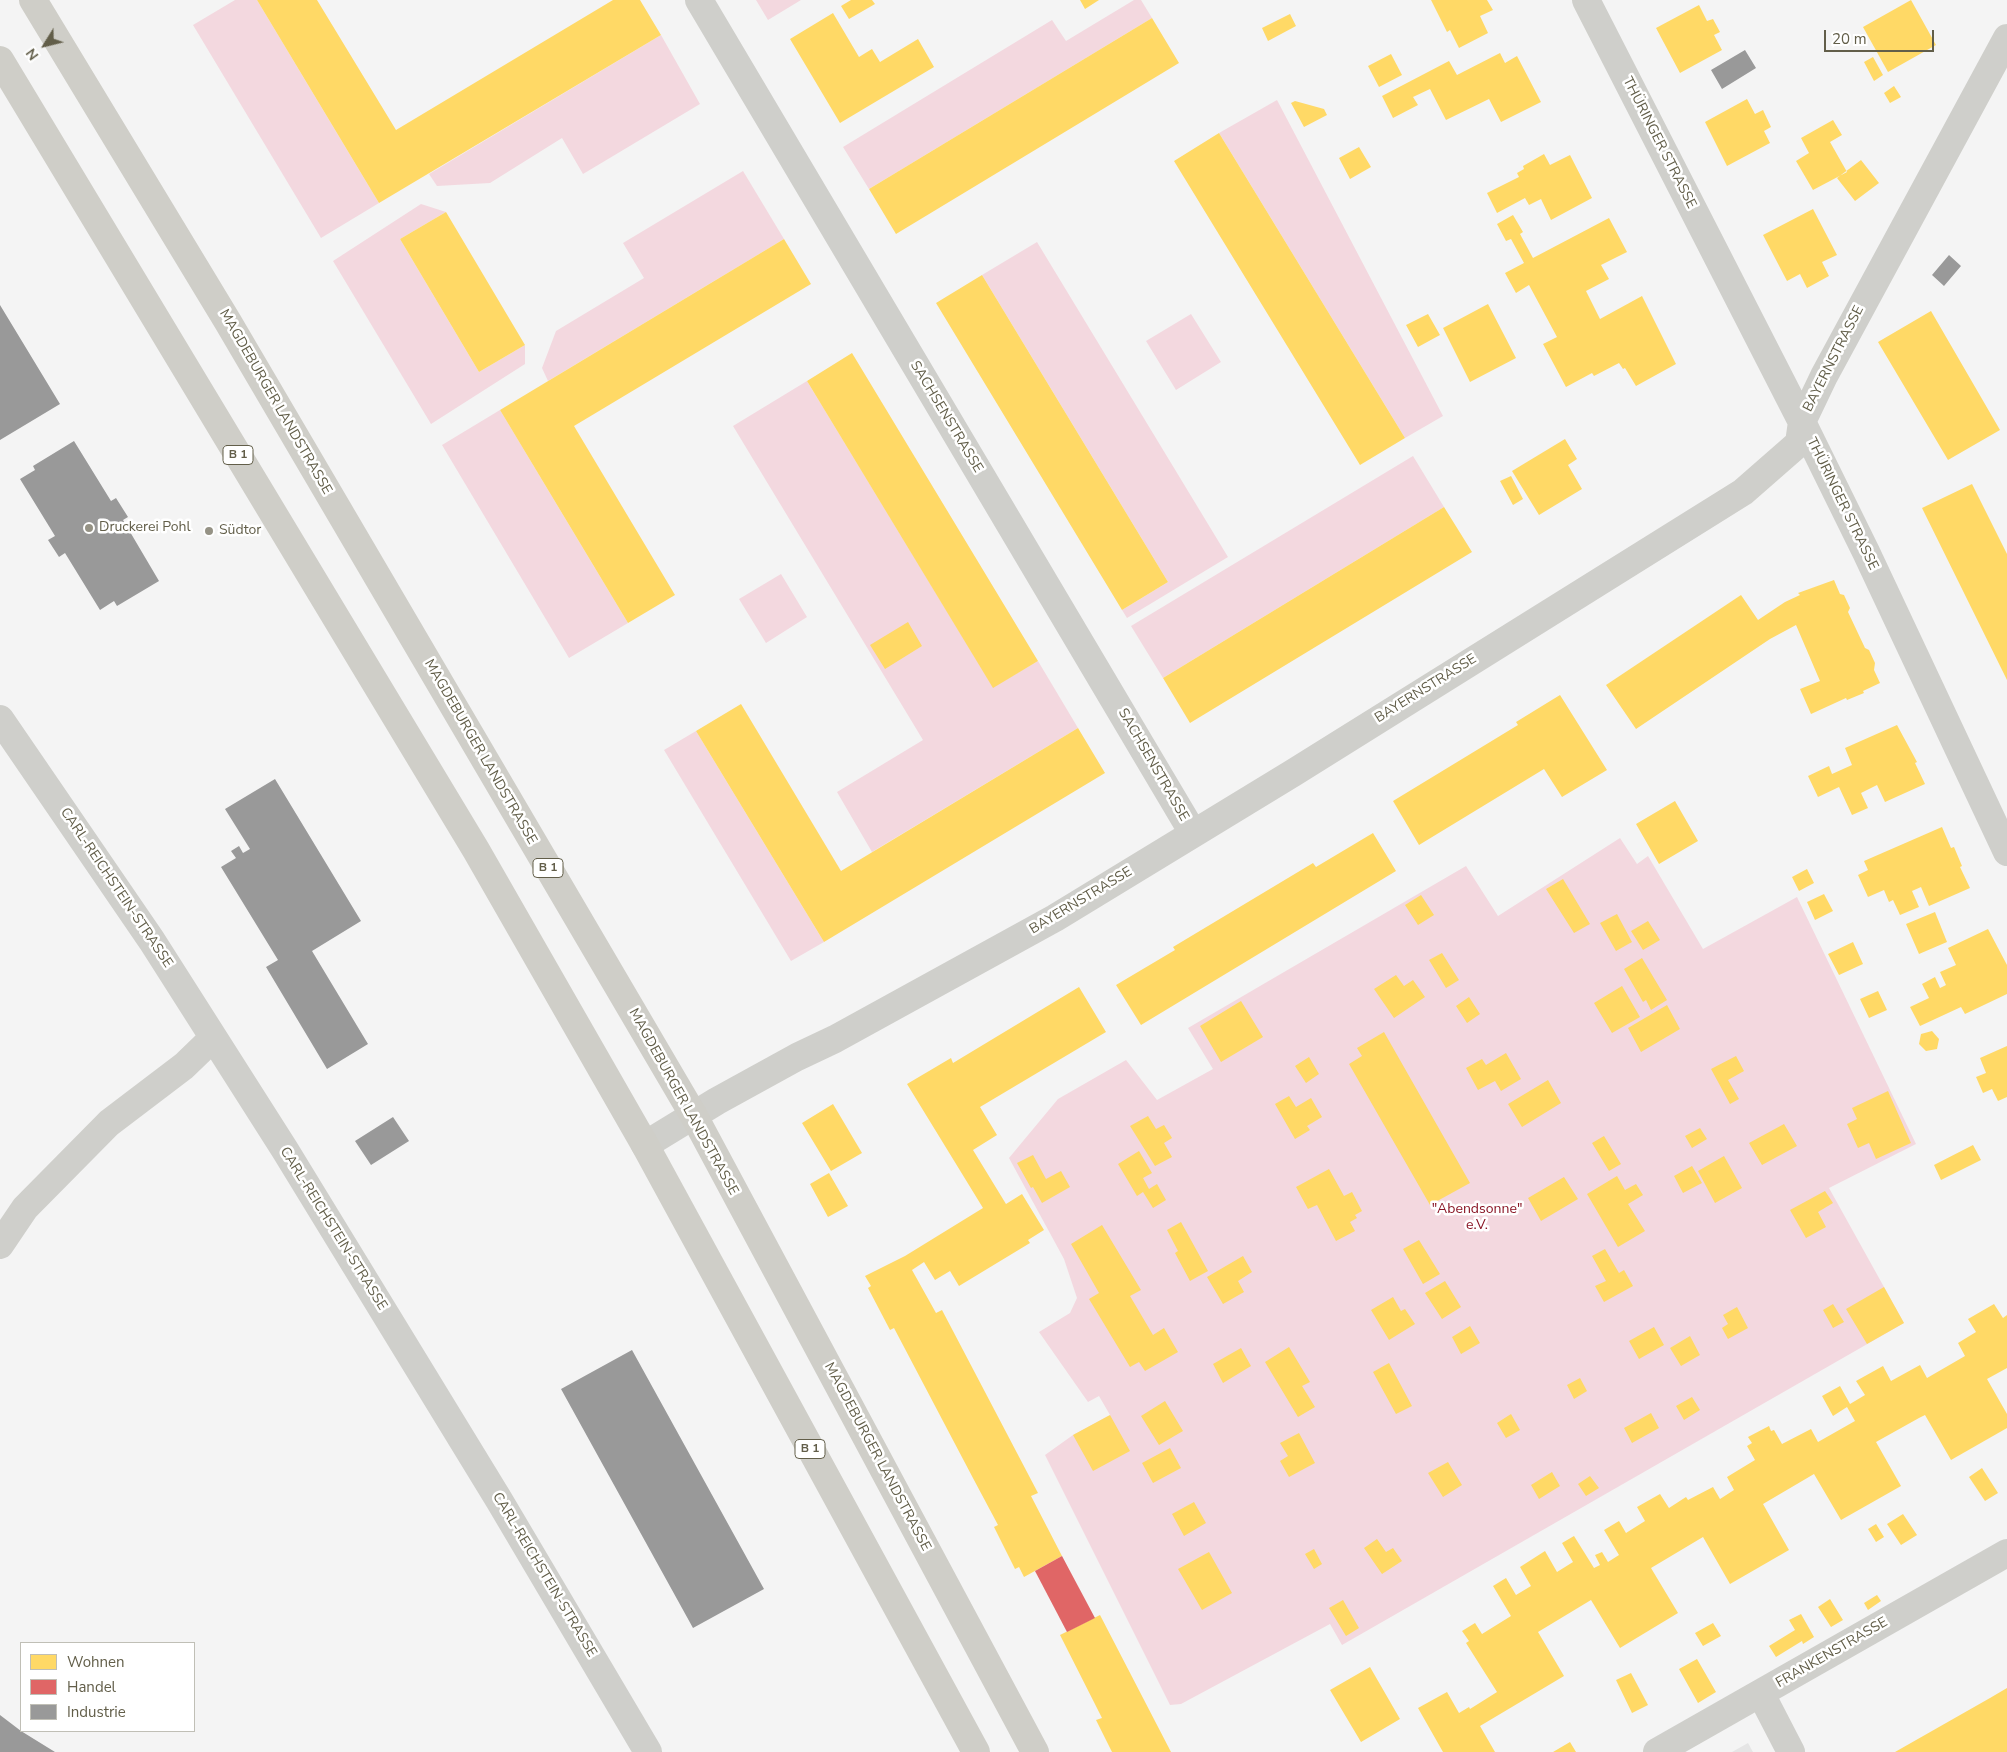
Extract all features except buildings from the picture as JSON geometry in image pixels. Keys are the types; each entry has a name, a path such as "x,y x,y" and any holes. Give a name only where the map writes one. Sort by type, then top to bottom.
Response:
{"main road":[{"name":"MAGDEBURGER LANDSTRASSE","path":"33,0 228,322 694,1116 1035,1752"},
{"name":"B 1","path":"0,60 476,850 645,1145 976,1752"}],"street":[{"name":"SACHSENSTRASSE","path":"699,0 1193,833"},
{"name":"THÜRINGER STRASSE","path":"1586,0 1802,422 1866,552 2007,852"},
{"name":"BAYERNSTRASSE","path":"645,1145 717,1101 835,1040 1055,918 1742,492 1800,443 1802,422 1832,360 2007,38"},
{"name":"CARL-REICHSTEIN-STRASSE","path":"0,719 152,941 285,1150 499,1500 648,1752"},
{"path":"0,1245 25,1208 109,1123 184,1066 213,1038"},
{"name":"FRANKENSTRASSE","path":"1657,1752 2007,1553"},
{"path":"1761,1694 1791,1752"}],"shaded area":[{"path":"1748,1743 1753,1752 1732,1752"}],"green space":[{"path":"235,0 257,0 379,203 321,238 193,25"},
{"path":"756,0 801,0 768,20"},
{"path":"1134,0 1141,0 1152,18 869,189 843,147 1052,20 1066,41"},
{"path":"661,35 700,104 583,174 562,138 490,183 437,186 429,174"},
{"path":"1277,100 1443,416 1405,438 1219,133"},
{"path":"743,171 784,239 548,381 542,368 556,331 644,278 623,243"},
{"path":"421,204 446,212 400,239 479,372 525,345 525,364 431,424 333,261"},
{"path":"1037,242 1228,557 1127,618 1122,610 1168,582 982,275"},
{"path":"1191,314 1221,362 1176,390 1146,341"},
{"path":"807,381 993,687 1038,661 1078,728 872,852 837,792 923,740 733,426"},
{"path":"500,410 628,623 569,658 442,445"},
{"path":"1413,456 1444,507 1163,678 1131,626"},
{"path":"781,574 807,617 766,643 739,599"},
{"path":"696,731 824,942 791,961 664,750"},
{"name":"\"Abendsonne\" e.V.","path":"1620,838 1637,864 1648,856 1703,949 1797,897 1916,1144 1829,1188 1904,1323 1342,1645 1330,1624 1181,1704 1170,1705 1045,1455 1073,1435 1110,1415 1099,1396 1088,1402 1039,1332 1070,1313 1077,1298 1064,1259 1009,1158 1058,1099 1126,1060 1157,1100 1213,1069 1188,1028 1466,866 1498,916"}],"place":[{"name":"Druckerei Pohl","path":"89,528"},
{"name":"Südtor","path":"209,531"}]}
